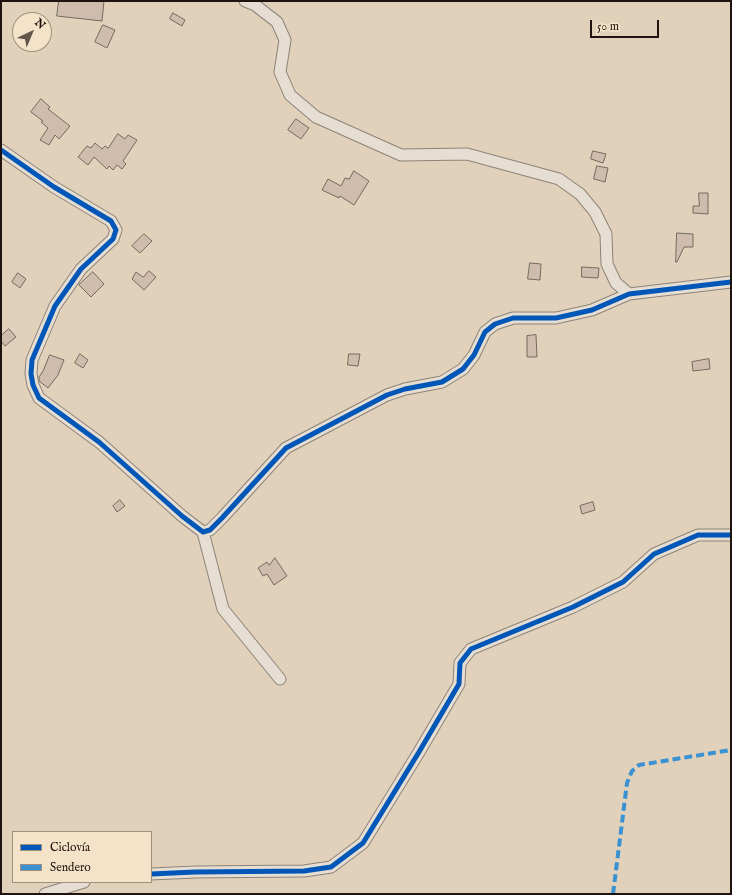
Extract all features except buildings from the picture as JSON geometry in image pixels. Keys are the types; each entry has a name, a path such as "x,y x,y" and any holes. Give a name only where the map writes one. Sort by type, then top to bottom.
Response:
{"street":[{"path":"245,1 255,5 277,22 285,40 280,72 290,95 316,117 401,155 467,154 558,179 580,194 595,212 606,234 607,264 616,284 629,294"},
{"path":"1,150 54,186 111,221 116,230 113,239 81,269 55,306 32,360 31,374 33,385 39,398 99,442 182,516 203,532 223,609 280,679"},
{"path":"203,532 210,530 222,518 286,448 387,395 405,389 442,382 463,368 474,356 485,332 495,324 513,318 556,318 592,310 629,294 731,282"},
{"path":"152,874 304,871 331,867 363,843 420,752 459,684 460,663 471,649 573,607 623,582 654,554 698,535 731,535"},
{"path":"45,894 81,883"}],"marked path":[{"path":"613,894 627,783 632,771 639,765 731,750"}],"cycle path":[{"path":"1,150 54,187 111,221 116,230 113,239 81,269 55,306 32,360 31,374 33,385 39,398 99,442 182,516 203,532 210,530 222,518 286,448 387,395 405,389 442,382 463,369 474,355 485,332 495,324 513,318 556,318 592,310 629,294 731,282"},
{"path":"152,874 304,871 331,867 363,843 459,684 460,663 471,649 573,607 623,582 654,554 698,535 731,535"}]}
